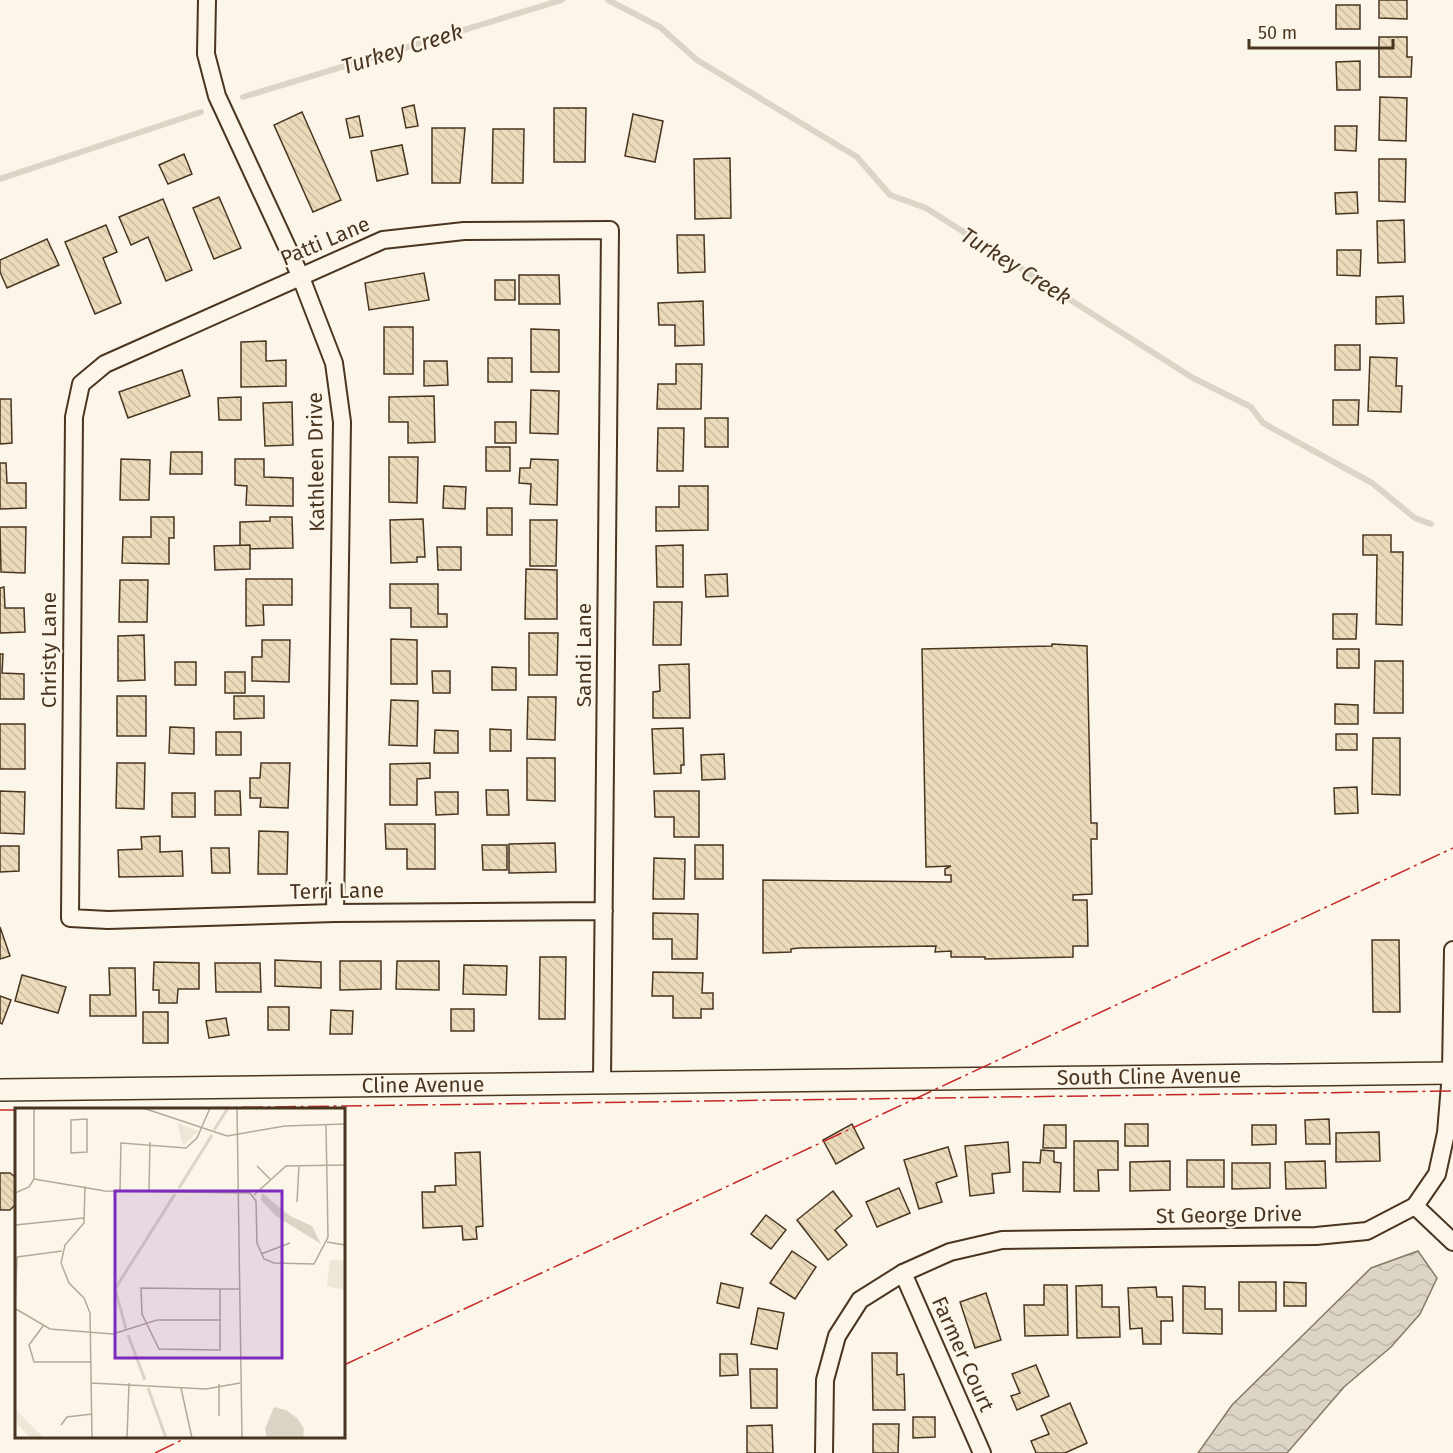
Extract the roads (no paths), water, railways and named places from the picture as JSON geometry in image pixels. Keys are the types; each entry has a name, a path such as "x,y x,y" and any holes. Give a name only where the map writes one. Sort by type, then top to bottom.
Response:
{"street":[{"name":"Kathleen Drive","path":"207,0 206,54 217,96 300,275 334,363 342,422 335,913"},
{"name":"Patti Lane","path":"81,384 105,364 300,275 383,240 464,231 610,230"},
{"name":"Sandi Lane","path":"602,1081 610,230"},
{"name":"Christy Lane","path":"70,918 74,417 81,384"},
{"name":"Terri Lane","path":"70,918 108,920 335,913 604,911"},
{"name":"St George Drive","path":"824,1453 825,1380 837,1336 860,1300 903,1273 950,1252 1002,1240 1316,1236 1367,1231 1415,1206 1437,1174 1446,1133 1452,1073 1453,950"},
{"name":"South Cline Avenue","path":"846,1079 1452,1073"},
{"name":"Cline Avenue","path":"0,1090 846,1079"},
{"path":"1415,1206 1453,1242"},
{"name":"Farmer Court","path":"903,1273 982,1453"}],"water":[{"path":"1418,1251 1437,1278 1420,1314 1391,1347 1344,1387 1287,1453 1198,1453 1232,1405 1371,1268"}],"waterway":[{"name":"Turkey Creek","path":"243,97 562,0"},
{"name":"Turkey Creek","path":"608,0 660,27 697,60 857,157 890,195 926,208 1193,378 1251,407 1263,423 1372,483 1415,518 1431,524"},
{"name":"Turkey Creek","path":"0,179 201,112"}]}
